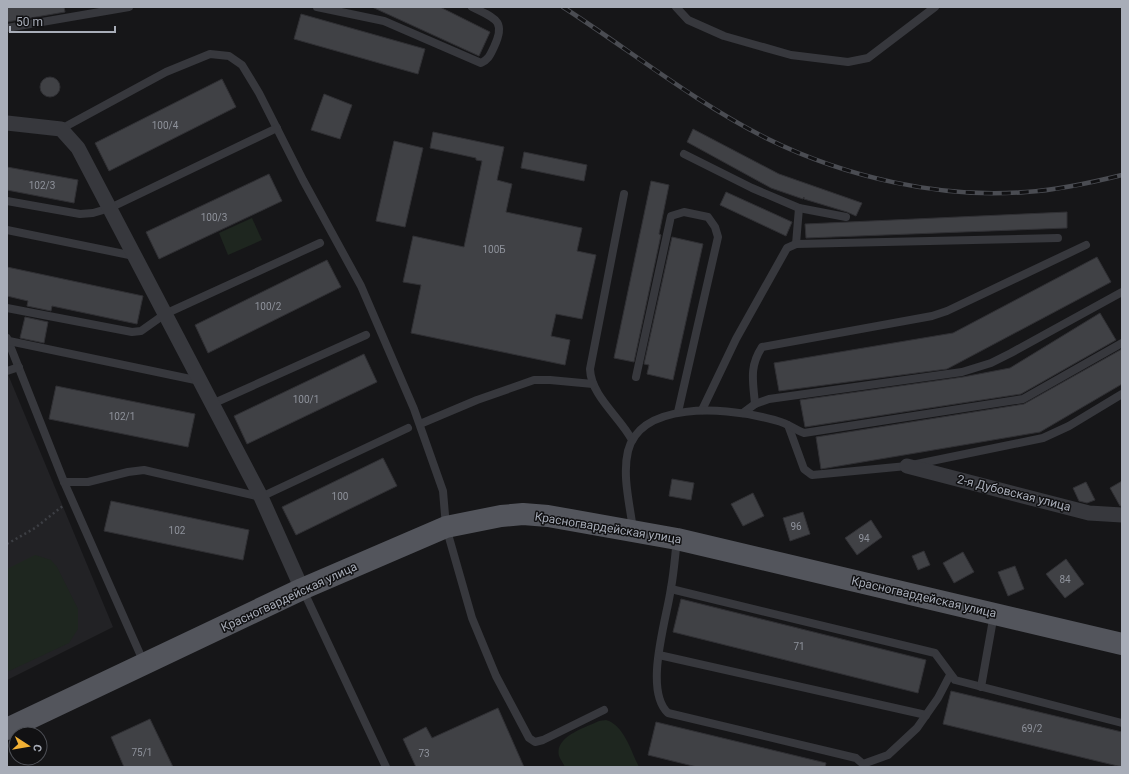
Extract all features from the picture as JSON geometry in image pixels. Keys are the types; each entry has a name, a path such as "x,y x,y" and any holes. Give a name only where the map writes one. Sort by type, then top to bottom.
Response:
{"main road":[{"name":"Красногвардейская улица","path":"7,729 302,590 446,527 501,516 523,514 548,516 677,539 1122,644"}],"street":[{"path":"7,123 61,129 78,148 261,498 302,590"},
{"name":"2-я Дубовская улица","path":"907,466 1089,513 1122,515"}],"lane":[{"path":"7,28 129,7"},
{"path":"317,7 384,21 481,63 488,60 500,34 500,25 495,19 472,7"},
{"path":"676,7 688,20 724,36 791,55 848,62 868,58 935,7"},
{"path":"61,129 166,72 210,54 229,56 242,65 259,93 361,286 420,424 442,492 446,527 472,618 496,676 529,738 535,742 543,740 604,710"},
{"path":"7,201 80,214 92,213 110,208 277,128"},
{"path":"684,154 752,188 799,208 846,217"},
{"path":"624,194 590,369 590,377 595,390 625,427 632,440"},
{"path":"796,244 799,208"},
{"path":"636,376 672,216 684,212 708,217 715,227 718,237 678,412"},
{"path":"7,230 135,256"},
{"path":"702,410 736,338 787,248 796,244 1058,238"},
{"path":"7,308 132,332 141,331 165,314 320,243"},
{"path":"755,404 753,373 755,358 762,347 937,315 1086,245"},
{"path":"743,413 755,404 769,399 969,369 991,363 1122,292"},
{"path":"212,404 366,334"},
{"path":"8,340 200,381"},
{"path":"8,340 64,482 145,665"},
{"path":"633,531 627,471 628,452 632,440 644,426 678,412 702,410 743,413 788,425 804,433 1023,399 1122,343"},
{"path":"7,371 19,367"},
{"path":"420,424 477,400 534,380 593,384"},
{"path":"788,425 804,469 812,475 907,466 1043,438 1069,426 1122,394"},
{"path":"64,482 88,482 128,472 144,470 261,498 408,428"},
{"path":"677,539 671,589 661,634 659,655 658,685 660,701 662,708 668,713 856,758 863,765 888,755 917,728 950,675"},
{"path":"671,589 934,653 940,658 950,675 955,680 1122,723"},
{"path":"302,590 386,767"},
{"path":"981,687 994,614"},
{"path":"659,655 926,715"}],"path":[{"path":"7,544 35,528 72,499"}],"shaded area":[{"path":"252,218 262,240 228,255 219,233"},
{"path":"7,372 113,627 7,680"},
{"path":"35,555 51,560 57,567 78,609 78,629 69,643 7,672 7,569"},
{"path":"606,720 618,727 630,746 639,767 565,767 559,756 561,743 580,729 599,721"}],"building":[{"path":"7,7 64,7 65,12 7,22"},
{"path":"372,7 440,7 490,32 479,56"},
{"path":"301,14 425,49 418,74 294,39"},
{"path":"50,77 57,80 60,87 57,94 50,97 43,94 40,87 43,80"},
{"path":"222,79 236,107 109,171 95,143"},
{"path":"324,94 352,105 340,139 311,130"},
{"path":"693,129 779,174 862,203 856,216 804,199 804,197 803,199 771,188 687,142"},
{"path":"433,132 504,147 497,180 512,184 506,212 582,228 577,251 596,255 582,319 556,314 551,336 570,340 565,365 411,333 421,285 403,282 413,236 464,247 482,161 476,160 476,158 430,148"},
{"path":"394,141 423,148 405,227 376,221"},
{"path":"524,152 587,165 584,181 521,168"},
{"path":"7,167 78,180 74,203 7,190"},
{"path":"269,174 282,201 159,259 146,232"},
{"path":"651,181 669,185 659,234 661,235 634,362 614,358"},
{"path":"726,192 792,222 786,236 720,205"},
{"path":"1067,212 1067,228 806,238 805,224"},
{"path":"672,237 703,244 673,380 647,374 649,365 644,364"},
{"path":"1097,257 1111,282 947,369 779,391 774,363 953,333"},
{"path":"327,260 341,287 208,353 195,325"},
{"path":"7,267 143,296 137,324 52,306 51,311 27,306 28,301 7,296"},
{"path":"1100,313 1116,340 1021,394 805,427 800,400 963,377 1010,368"},
{"path":"25,317 48,322 44,343 20,338"},
{"path":"1122,349 1122,384 1040,432 821,469 816,437 1024,404"},
{"path":"364,354 377,382 247,444 234,416"},
{"path":"56,386 195,414 188,447 49,419"},
{"path":"383,458 397,486 296,535 282,507"},
{"path":"672,479 694,483 691,500 669,496"},
{"path":"1122,481 1122,506 1120,506 1110,488"},
{"path":"1086,482 1095,500 1087,503 1079,501 1073,488"},
{"path":"753,493 764,516 743,526 731,504"},
{"path":"111,501 249,530 243,560 104,531"},
{"path":"803,512 810,534 790,541 783,518"},
{"path":"871,520 882,537 857,555 845,538"},
{"path":"924,551 930,565 918,570 912,556"},
{"path":"963,552 974,572 954,583 943,563"},
{"path":"1066,559 1084,584 1065,598 1046,574"},
{"path":"1015,566 1024,589 1008,596 998,572"},
{"path":"681,599 926,660 918,693 673,632"},
{"path":"951,691 1122,732 1122,767 943,724"},
{"path":"498,708 524,767 416,767 403,739 426,727 432,738"},
{"path":"150,719 173,767 124,767 111,737"},
{"path":"656,722 826,763 825,767 697,767 648,755"}],"railway":[{"path":"563,7 689,93 741,125 798,152 861,174 927,188 961,192 994,193 1050,190 1122,175"}]}
